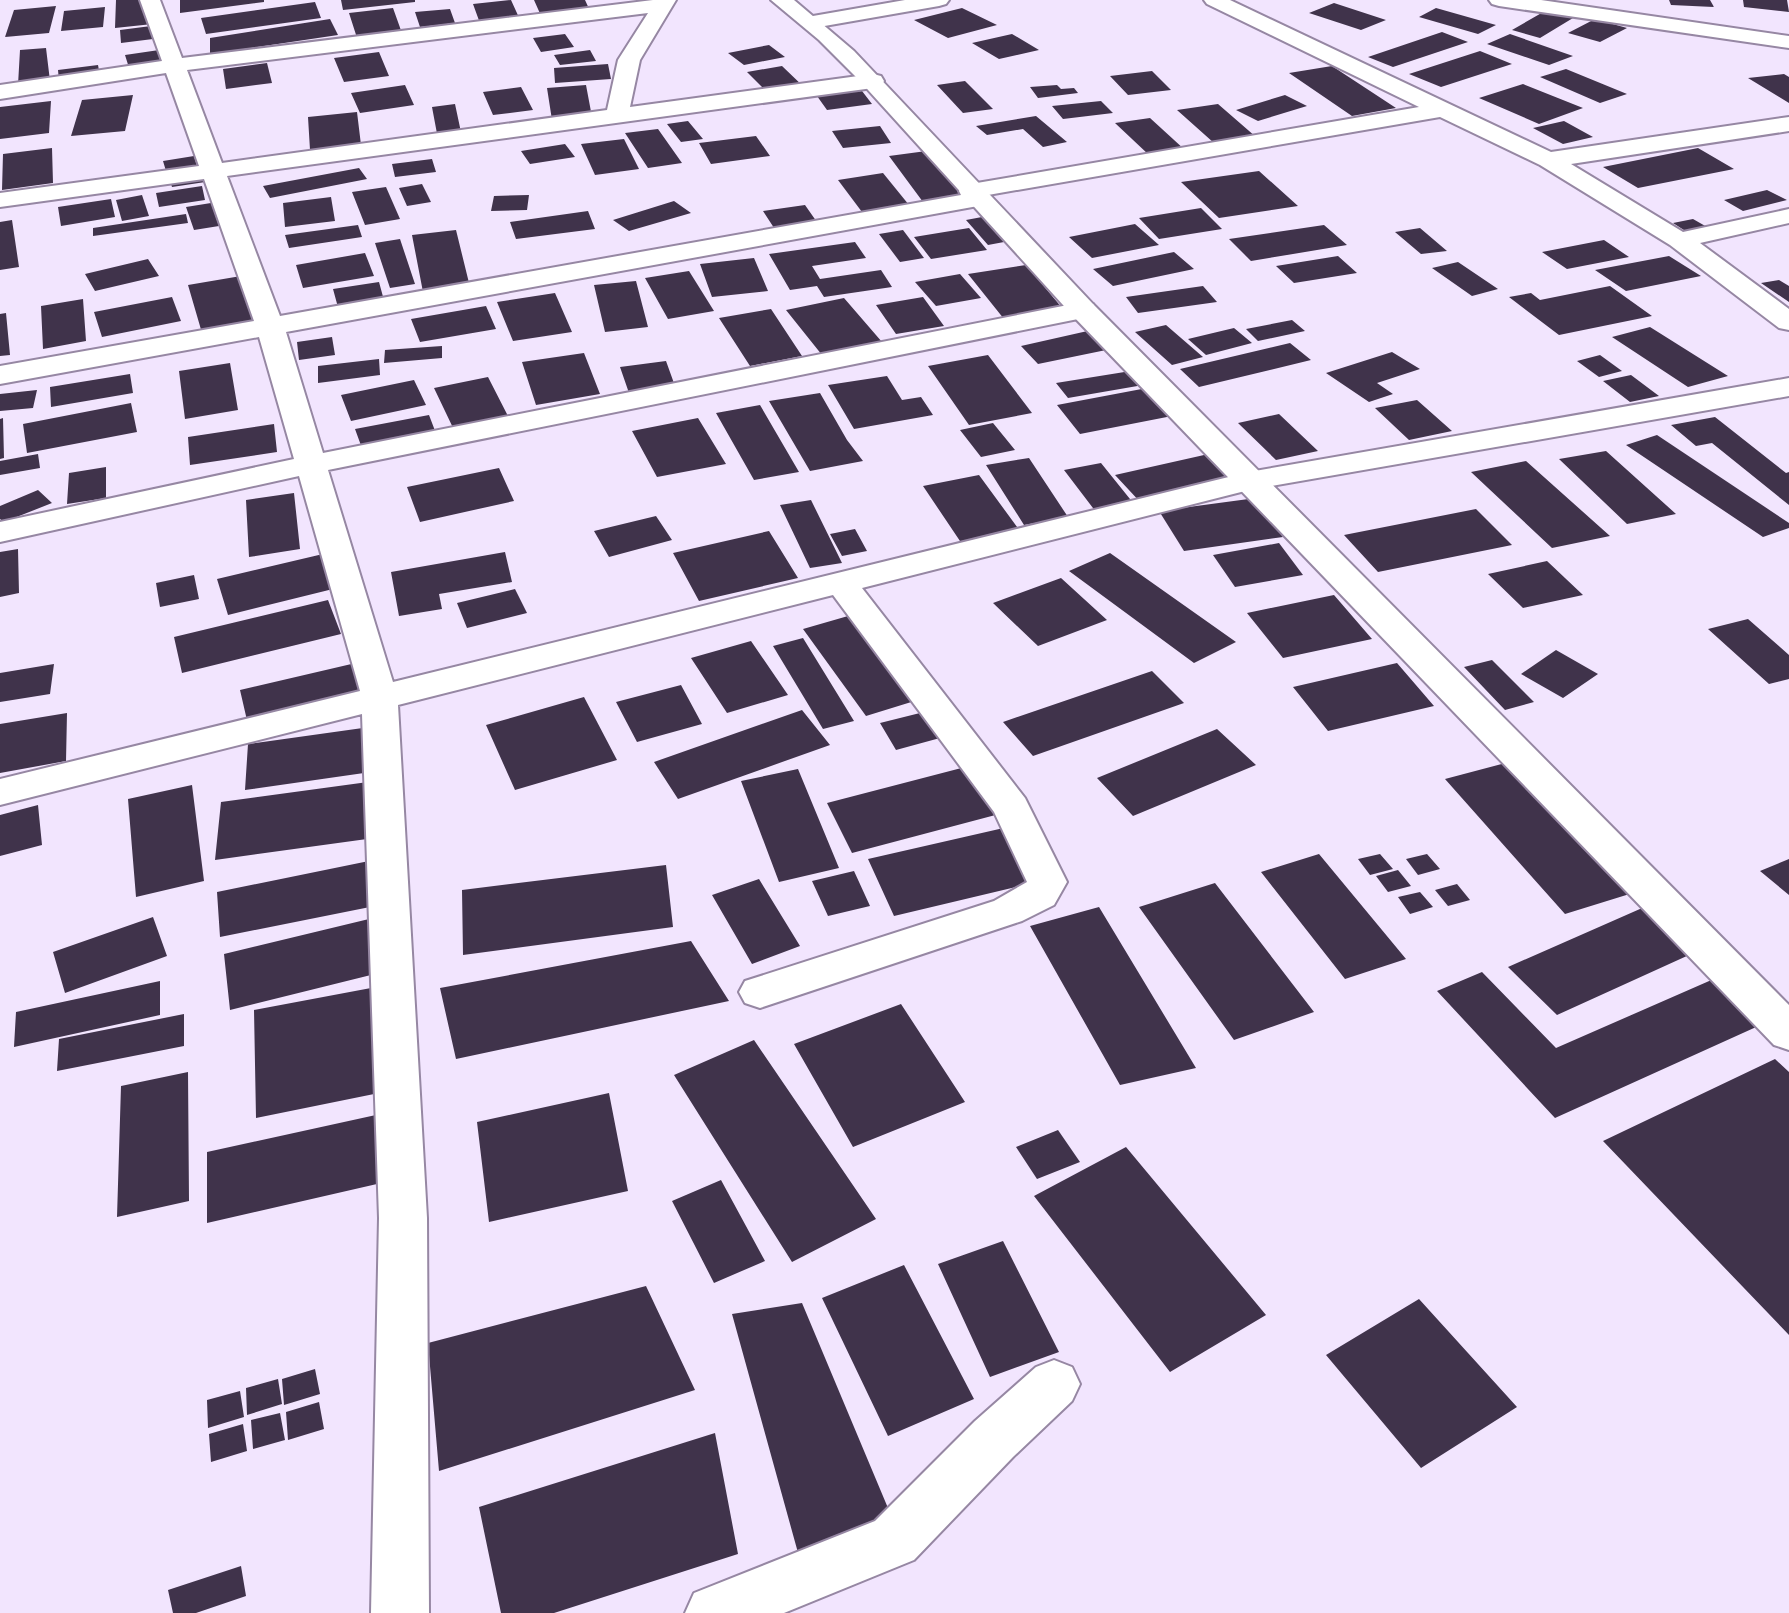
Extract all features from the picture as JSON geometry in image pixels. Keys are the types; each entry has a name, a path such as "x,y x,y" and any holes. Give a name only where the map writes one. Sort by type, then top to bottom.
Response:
{"street":[{"path":"150,0 270,326 380,699 403,1218 400,1613"},
{"path":"781,0 813,22 873,81 1083,310 1789,1033"},
{"path":"813,22 939,0"},
{"path":"1214,0 1548,160 1679,240 1789,321"},
{"path":"1499,0 1789,42"},
{"path":"0,92 176,65 663,3"},
{"path":"617,116 629,60 663,3"},
{"path":"0,200 211,169 873,81"},
{"path":"0,375 1446,109"},
{"path":"1548,160 1789,124"},
{"path":"1679,240 1789,216"},
{"path":"0,531 309,465 1083,310"},
{"path":"0,792 1249,481 1789,387"},
{"path":"760,992 1008,911 1040,895 1047,882 1011,807 842,584"},
{"path":"714,1613 894,1541 994,1439 1054,1384"}],"building":[{"path":"116,0 162,0 162,23 115,28"},
{"path":"180,0 264,0 264,2 180,13"},
{"path":"341,0 415,0 415,2 343,10"},
{"path":"511,0 521,22 481,26 473,4"},
{"path":"534,0 585,0 591,13 542,18"},
{"path":"1669,0 1710,0 1714,7 1671,5"},
{"path":"1743,0 1787,0 1789,12 1744,7"},
{"path":"315,2 321,18 206,34 201,18"},
{"path":"1334,3 1386,20 1361,30 1309,13"},
{"path":"56,6 49,33 5,37 14,10"},
{"path":"105,7 103,27 61,31 64,11"},
{"path":"393,8 403,36 358,41 349,13"},
{"path":"962,8 997,25 948,38 914,20"},
{"path":"1436,8 1496,25 1478,34 1419,17"},
{"path":"450,9 455,23 420,27 415,12"},
{"path":"1545,11 1573,18 1540,38 1512,30"},
{"path":"330,19 338,35 210,54 210,38"},
{"path":"1595,19 1627,28 1600,42 1568,33"},
{"path":"159,25 161,38 121,43 120,30"},
{"path":"1442,32 1468,42 1393,67 1368,57"},
{"path":"565,34 574,47 541,52 533,38"},
{"path":"1012,34 1039,50 999,59 972,43"},
{"path":"1510,34 1573,56 1549,65 1487,44"},
{"path":"769,45 785,57 744,65 728,53"},
{"path":"46,48 50,81 18,85 20,50"},
{"path":"166,49 173,64 130,71 125,55"},
{"path":"590,50 596,61 560,65 554,55"},
{"path":"1480,51 1512,64 1441,87 1409,74"},
{"path":"379,52 389,76 344,82 334,58"},
{"path":"267,63 272,83 226,89 223,69"},
{"path":"608,64 611,79 555,83 554,68"},
{"path":"98,65 100,76 59,81 58,70"},
{"path":"782,66 806,89 770,95 747,72"},
{"path":"1332,66 1396,108 1352,116 1289,73"},
{"path":"1566,69 1627,94 1600,103 1540,77"},
{"path":"1152,71 1171,90 1128,95 1110,76"},
{"path":"1784,74 1789,77 1789,103 1748,78"},
{"path":"965,81 993,109 963,113 937,85"},
{"path":"1523,84 1583,108 1539,124 1479,98"},
{"path":"405,85 414,105 360,113 351,93"},
{"path":"586,85 592,117 552,120 547,88"},
{"path":"1057,85 1061,89 1074,88 1078,93 1038,98 1030,87"},
{"path":"521,87 533,110 493,115 483,92"},
{"path":"862,91 872,104 827,110 817,96"},
{"path":"133,95 125,131 71,136 82,100"},
{"path":"1285,95 1307,106 1258,121 1236,110"},
{"path":"51,101 49,133 0,139 0,107"},
{"path":"1101,101 1113,113 1063,119 1052,106"},
{"path":"455,104 462,137 438,139 432,107"},
{"path":"1218,104 1256,137 1214,143 1177,110"},
{"path":"357,112 361,145 310,150 308,117"},
{"path":"1036,116 1067,142 1043,147 1023,129 987,135 976,126"},
{"path":"1150,118 1185,150 1149,155 1115,123"},
{"path":"688,121 703,139 681,142 667,124"},
{"path":"1564,121 1593,137 1563,144 1533,128"},
{"path":"880,126 891,143 843,148 832,131"},
{"path":"658,129 682,163 648,168 625,133"},
{"path":"756,136 770,156 711,164 699,143"},
{"path":"624,139 639,169 595,175 581,144"},
{"path":"565,144 575,157 530,164 521,151"},
{"path":"52,148 53,183 2,190 3,154"},
{"path":"1698,148 1734,169 1638,188 1603,167"},
{"path":"934,150 970,195 923,202 889,156"},
{"path":"194,156 197,166 166,171 163,161"},
{"path":"432,159 436,172 395,177 392,164"},
{"path":"359,168 367,179 270,198 263,186"},
{"path":"1259,171 1298,206 1219,218 1181,182"},
{"path":"883,173 909,205 862,212 838,180"},
{"path":"210,176 212,181 172,187 170,181"},
{"path":"422,184 431,202 407,206 399,188"},
{"path":"202,186 205,200 159,207 156,193"},
{"path":"386,187 400,219 365,225 352,192"},
{"path":"1767,190 1787,200 1743,211 1724,200"},
{"path":"142,195 149,216 122,221 116,200"},
{"path":"529,195 527,210 491,211 494,196"},
{"path":"331,197 335,221 285,227 283,203"},
{"path":"111,199 115,217 61,226 58,207"},
{"path":"674,201 691,213 629,231 613,220"},
{"path":"211,203 219,226 194,230 186,207"},
{"path":"805,205 819,225 776,231 763,211"},
{"path":"1201,208 1222,229 1159,239 1139,218"},
{"path":"588,211 595,229 516,239 510,222"},
{"path":"186,214 188,223 93,236 93,228"},
{"path":"982,217 1004,242 988,245 966,220"},
{"path":"1693,219 1707,227 1687,232 1673,223"},
{"path":"12,220 19,267 0,270 0,222"},
{"path":"1135,224 1159,245 1092,258 1069,237"},
{"path":"358,225 362,237 289,248 285,235"},
{"path":"1324,225 1347,245 1251,261 1229,239"},
{"path":"969,228 987,250 931,259 914,237"},
{"path":"1420,228 1447,251 1421,254 1395,232"},
{"path":"456,230 470,287 423,292 412,235"},
{"path":"903,230 924,258 900,262 879,234"},
{"path":"400,239 415,284 390,288 375,243"},
{"path":"1604,240 1629,257 1567,269 1542,252"},
{"path":"855,242 866,258 812,266 820,279 881,270 892,287 824,297 817,286 790,290 769,254"},
{"path":"1174,252 1194,269 1113,286 1093,269"},
{"path":"365,253 374,276 303,288 296,265"},
{"path":"1338,256 1357,273 1294,283 1276,266"},
{"path":"1669,256 1701,276 1626,291 1595,270"},
{"path":"754,258 768,291 712,297 700,264"},
{"path":"148,259 159,276 95,291 85,274"},
{"path":"1458,262 1498,289 1472,296 1432,268"},
{"path":"1026,265 1063,309 1004,319 968,274"},
{"path":"689,271 714,311 668,319 645,278"},
{"path":"960,274 981,298 936,306 915,282"},
{"path":"241,276 257,323 202,333 188,285"},
{"path":"1779,280 1789,286 1789,302 1761,283"},
{"path":"636,281 648,327 605,332 594,285"},
{"path":"379,282 385,304 339,311 333,289"},
{"path":"1203,286 1217,302 1138,313 1126,297"},
{"path":"1610,286 1652,316 1559,335 1509,297 1531,293 1540,300"},
{"path":"555,293 572,332 513,341 497,302"},
{"path":"172,297 181,321 102,337 94,312"},
{"path":"923,297 944,326 896,334 876,305"},
{"path":"844,298 882,342 822,355 786,310"},
{"path":"83,299 86,341 43,349 41,306"},
{"path":"486,306 496,329 420,342 411,319"},
{"path":"771,309 802,356 750,366 719,318"},
{"path":"6,313 10,355 0,356 0,314"},
{"path":"1292,320 1305,331 1258,341 1246,329"},
{"path":"1166,325 1203,357 1172,365 1135,332"},
{"path":"1650,327 1728,376 1688,387 1612,337"},
{"path":"1234,328 1252,343 1206,355 1188,339"},
{"path":"1092,330 1111,349 1038,364 1021,346"},
{"path":"332,337 335,355 299,360 297,342"},
{"path":"1290,343 1311,360 1199,387 1180,369"},
{"path":"442,346 442,358 384,363 385,350"},
{"path":"1392,352 1420,369 1377,383 1393,394 1369,402 1326,373"},
{"path":"584,353 600,394 536,405 522,362"},
{"path":"988,355 1032,413 969,425 928,366"},
{"path":"1600,355 1622,371 1599,377 1577,361"},
{"path":"379,359 380,375 318,383 318,366"},
{"path":"666,361 675,386 629,393 620,367"},
{"path":"230,363 238,410 185,419 179,371"},
{"path":"1137,370 1149,384 1068,398 1056,383"},
{"path":"130,374 133,393 51,407 50,387"},
{"path":"1631,375 1659,396 1630,402 1603,381"},
{"path":"887,376 902,400 921,397 933,415 854,429 828,385"},
{"path":"488,377 510,420 455,432 434,388"},
{"path":"414,380 426,405 351,421 341,395"},
{"path":"1147,388 1172,416 1080,434 1057,405"},
{"path":"37,390 33,408 0,411 0,394"},
{"path":"820,393 847,440 863,461 810,471 769,401"},
{"path":"1417,400 1452,431 1409,440 1375,408"},
{"path":"131,403 137,432 27,453 23,424"},
{"path":"760,405 799,472 754,480 716,413"},
{"path":"1279,414 1318,451 1276,460 1238,423"},
{"path":"429,415 437,436 363,451 355,429"},
{"path":"1715,417 1786,473 1789,472 1789,505 1712,443 1696,446 1671,425"},
{"path":"3,418 4,458 0,459 0,419"},
{"path":"698,418 726,464 657,477 632,431"},
{"path":"993,423 1015,450 981,457 960,430"},
{"path":"274,424 277,452 190,465 188,437"},
{"path":"1657,435 1789,523 1789,528 1763,537 1626,445"},
{"path":"1606,451 1676,514 1627,524 1559,459"},
{"path":"1213,453 1241,481 1142,504 1115,475"},
{"path":"38,454 40,468 0,475 0,461"},
{"path":"1029,458 1068,517 1024,525 986,465"},
{"path":"1526,461 1610,536 1552,548 1471,472"},
{"path":"1101,463 1134,504 1096,512 1064,470"},
{"path":"106,467 106,498 67,504 69,473"},
{"path":"499,468 514,501 420,522 407,487"},
{"path":"979,475 1020,531 962,544 923,486"},
{"path":"38,490 52,503 4,522 0,519 0,506"},
{"path":"294,493 300,549 249,557 246,500"},
{"path":"1256,498 1283,537 1184,551 1159,511"},
{"path":"811,500 842,563 810,568 780,505"},
{"path":"1476,509 1512,545 1378,572 1344,535"},
{"path":"656,516 672,540 609,557 594,531"},
{"path":"855,529 867,551 842,556 830,534"},
{"path":"769,531 798,578 699,601 673,553"},
{"path":"1279,543 1303,575 1235,587 1213,555"},
{"path":"18,549 19,593 0,597 0,552"},
{"path":"505,552 512,582 439,594 442,609 399,616 391,572"},
{"path":"1110,553 1236,642 1194,663 1069,571"},
{"path":"323,554 337,588 228,615 217,579"},
{"path":"1547,561 1583,595 1523,608 1488,574"},
{"path":"194,575 199,599 160,607 156,583"},
{"path":"1061,578 1107,620 1038,646 993,603"},
{"path":"515,589 527,613 467,628 457,603"},
{"path":"1334,595 1372,639 1283,658 1247,613"},
{"path":"328,600 341,634 182,673 174,637"},
{"path":"855,614 921,699 866,716 803,629"},
{"path":"1748,619 1789,655 1789,679 1769,684 1708,629"},
{"path":"803,638 854,721 823,729 773,646"},
{"path":"751,641 788,695 727,713 691,658"},
{"path":"1556,650 1598,674 1563,698 1521,674"},
{"path":"1492,660 1534,702 1505,710 1464,667"},
{"path":"360,662 372,699 249,729 240,690"},
{"path":"1397,663 1434,706 1328,731 1293,687"},
{"path":"54,664 50,694 0,702 0,673"},
{"path":"1152,671 1184,703 1033,756 1003,722"},
{"path":"681,685 702,724 637,742 616,702"},
{"path":"584,697 617,760 515,790 486,725"},
{"path":"802,710 830,745 678,799 654,762"},
{"path":"924,712 940,738 896,750 880,723"},
{"path":"67,713 66,761 0,773 0,724"},
{"path":"377,726 378,771 245,790 248,744"},
{"path":"1217,729 1256,765 1133,816 1097,778"},
{"path":"1513,761 1636,892 1565,914 1445,779"},
{"path":"973,765 1003,813 852,853 827,803"},
{"path":"798,769 839,868 779,882 741,781"},
{"path":"368,782 367,839 215,860 221,802"},
{"path":"192,785 204,881 136,897 128,799"},
{"path":"38,805 42,845 0,856 0,815"},
{"path":"1008,827 1037,882 894,916 868,859"},
{"path":"1319,854 1406,959 1345,979 1261,872"},
{"path":"1380,854 1393,869 1370,875 1358,859"},
{"path":"1427,854 1440,869 1418,875 1406,859"},
{"path":"1789,859 1789,895 1760,871"},
{"path":"369,861 375,906 220,937 217,892"},
{"path":"666,865 673,927 463,955 462,890"},
{"path":"1398,870 1411,886 1388,892 1376,876"},
{"path":"854,871 870,906 828,916 812,881"},
{"path":"759,879 800,946 752,964 712,895"},
{"path":"1215,883 1314,1012 1234,1040 1139,907"},
{"path":"1457,884 1470,900 1448,906 1435,890"},
{"path":"1420,892 1433,907 1410,914 1398,897"},
{"path":"1649,905 1700,950 1557,1015 1508,967"},
{"path":"1099,907 1196,1068 1120,1085 1030,926"},
{"path":"153,917 167,956 65,993 53,952"},
{"path":"369,919 379,973 230,1010 224,954"},
{"path":"691,941 729,1001 456,1059 440,988"},
{"path":"1482,972 1556,1048 1716,978 1765,1023 1555,1118 1437,991"},
{"path":"160,981 160,1015 14,1047 16,1012"},
{"path":"371,988 379,1093 256,1118 254,1010"},
{"path":"901,1004 965,1102 853,1147 794,1044"},
{"path":"184,1014 184,1046 57,1071 59,1039"},
{"path":"754,1040 876,1219 792,1262 674,1075"},
{"path":"1775,1059 1789,1072 1789,1335 1603,1141"},
{"path":"188,1072 189,1201 117,1217 121,1086"},
{"path":"609,1093 628,1191 489,1222 477,1122"},
{"path":"385,1113 390,1181 207,1223 207,1152"},
{"path":"1058,1130 1080,1162 1037,1179 1016,1147"},
{"path":"1126,1147 1266,1315 1170,1372 1034,1196"},
{"path":"721,1180 765,1261 714,1283 672,1201"},
{"path":"1003,1241 1059,1352 990,1377 938,1264"},
{"path":"904,1265 974,1399 888,1436 822,1298"},
{"path":"646,1286 695,1390 439,1471 428,1343"},
{"path":"1419,1299 1517,1407 1421,1468 1326,1355"},
{"path":"802,1303 893,1520 800,1560 732,1314"},
{"path":"315,1369 320,1394 284,1405 282,1379"},
{"path":"278,1379 282,1404 247,1415 246,1388"},
{"path":"240,1391 244,1417 208,1428 207,1400"},
{"path":"319,1402 324,1429 288,1440 286,1412"},
{"path":"280,1413 285,1440 253,1449 251,1420"},
{"path":"243,1424 247,1451 211,1462 209,1434"},
{"path":"715,1433 738,1554 554,1613 501,1613 479,1507"},
{"path":"241,1566 246,1596 196,1613 173,1613 168,1590"}]}
